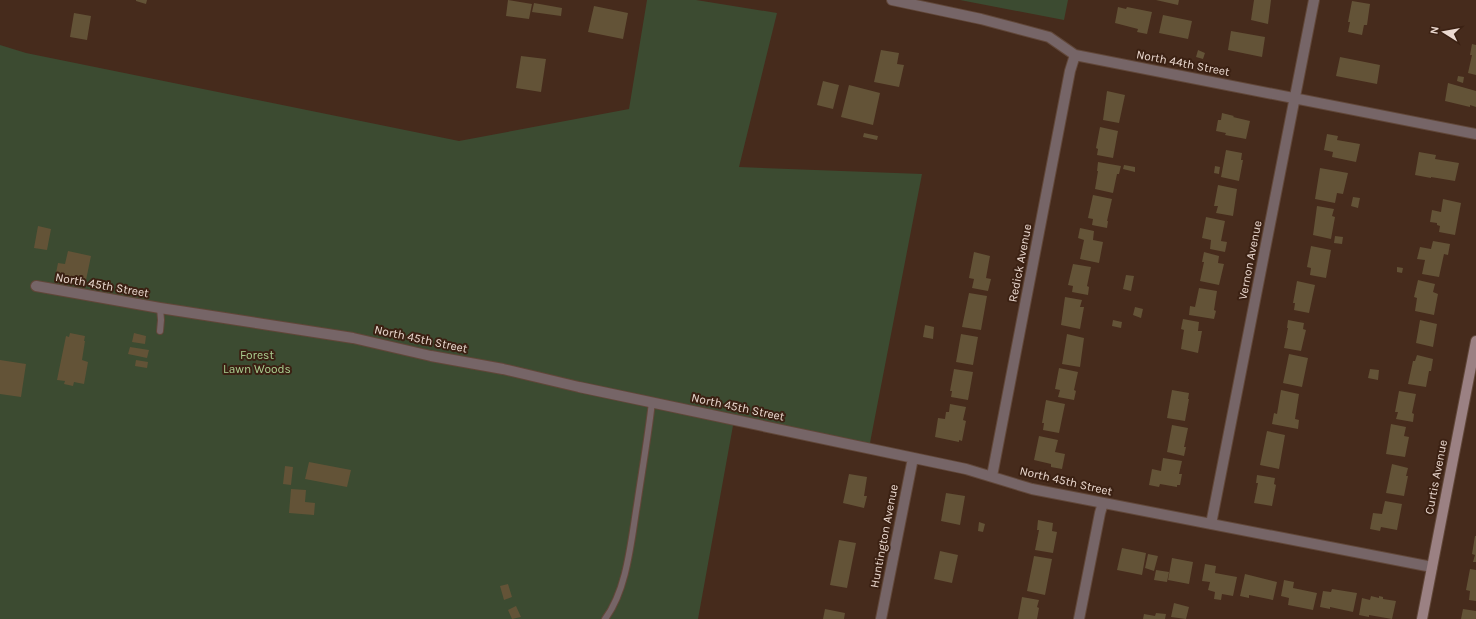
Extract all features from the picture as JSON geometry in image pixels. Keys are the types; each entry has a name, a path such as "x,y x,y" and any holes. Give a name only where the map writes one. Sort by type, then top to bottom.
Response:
{"street":[{"name":"North 44th Street","path":"892,0 981,19 1049,37 1075,55 1476,134"},
{"name":"Vernon Avenue","path":"1211,524 1314,0"},
{"name":"Redick Avenue","path":"992,476 1070,71 1075,55"},
{"name":"North 45th Street","path":"36,286 160,308 353,338 431,356 517,372 579,387 966,469 1032,489 1432,568"},
{"name":"Curtis Avenue","path":"1422,619 1476,341"},
{"name":"Huntington Avenue","path":"881,619 913,458"},
{"path":"1079,619 1095,535 1103,503"}],"lane":[{"path":"160,308 160,331"},
{"path":"604,619 611,611 620,591 627,562 652,402"}],"green space":[{"name":"Forest Lawn Woods","path":"647,0 696,0 777,13 739,167 922,174 869,448 734,420 698,619 0,619 0,45 26,53 459,141 629,109"},
{"path":"960,0 1068,0 1064,20"}],"building":[{"path":"136,0 147,0 146,4"},
{"path":"508,0 532,4 529,19 506,16"},
{"path":"1156,0 1179,0 1178,5"},
{"path":"1254,0 1271,0 1268,24 1251,20"},
{"path":"1352,1 1370,4 1367,25 1364,25 1362,35 1348,32 1350,22 1348,22"},
{"path":"534,3 562,8 561,16 532,12"},
{"path":"594,6 628,13 623,39 588,32"},
{"path":"1118,7 1126,9 1127,7 1152,12 1147,34 1137,32 1138,29 1115,23"},
{"path":"74,13 91,16 87,40 70,37"},
{"path":"1163,15 1192,21 1188,39 1159,33"},
{"path":"1231,31 1265,37 1262,57 1228,50"},
{"path":"1472,44 1476,45 1476,75 1468,73 1472,55 1470,55"},
{"path":"881,50 899,53 897,64 904,65 899,87 874,82"},
{"path":"1198,50 1205,53 1203,59 1196,57"},
{"path":"521,56 546,59 541,92 516,88"},
{"path":"1340,57 1380,65 1377,84 1336,76"},
{"path":"1458,76 1464,77 1463,83 1457,81"},
{"path":"823,81 839,85 833,109 817,105"},
{"path":"1448,83 1476,91 1476,107 1445,101"},
{"path":"849,85 880,93 873,125 841,117"},
{"path":"1107,91 1125,95 1119,123 1103,120"},
{"path":"1222,113 1250,121 1246,139 1225,135 1226,133 1216,131 1218,120 1221,120"},
{"path":"1100,127 1118,131 1113,158 1097,155 1098,149 1096,148"},
{"path":"864,133 878,136 877,140 863,137"},
{"path":"1327,134 1338,136 1337,140 1360,144 1356,162 1332,157 1333,152 1324,150"},
{"path":"1226,150 1242,153 1241,160 1243,160 1239,181 1221,177"},
{"path":"1419,152 1436,155 1435,159 1459,163 1455,181 1415,175"},
{"path":"1098,162 1121,166 1119,174 1117,174 1113,193 1095,189"},
{"path":"1124,165 1135,167 1135,172 1123,169"},
{"path":"1215,166 1220,167 1219,174 1214,173"},
{"path":"1320,168 1348,173 1343,194 1337,193 1335,203 1315,199"},
{"path":"1218,185 1237,189 1233,216 1216,213 1218,206 1214,206"},
{"path":"1093,195 1112,199 1107,228 1092,225 1093,219 1088,218"},
{"path":"1353,197 1360,198 1358,208 1351,206"},
{"path":"1443,199 1461,203 1455,235 1439,232 1440,226 1437,225 1437,223 1430,222 1432,210 1441,212"},
{"path":"1317,206 1334,209 1332,216 1335,217 1331,239 1313,235"},
{"path":"1206,217 1225,221 1221,241 1227,242 1225,252 1210,249 1211,240 1202,238"},
{"path":"38,226 51,229 47,250 34,248"},
{"path":"1080,228 1094,231 1093,240 1103,242 1099,263 1080,259 1084,240 1078,238"},
{"path":"1335,236 1343,237 1342,244 1334,243"},
{"path":"1433,241 1450,244 1448,255 1444,254 1439,277 1422,274 1425,260 1417,259 1420,247 1431,249"},
{"path":"1311,246 1331,250 1326,278 1310,275 1311,268 1307,267"},
{"path":"68,251 91,256 86,280 56,273 58,263 65,264"},
{"path":"974,252 990,256 986,278 991,279 988,291 972,288 974,279 969,278"},
{"path":"1204,252 1219,256 1218,263 1224,264 1219,285 1200,281 1204,262 1202,262"},
{"path":"1073,264 1091,267 1087,286 1089,287 1088,295 1072,292 1073,286 1068,285"},
{"path":"1397,267 1403,268 1402,273 1397,272"},
{"path":"1126,275 1134,276 1131,291 1123,289"},
{"path":"1418,280 1435,284 1433,292 1438,294 1434,315 1415,311 1417,298 1414,297"},
{"path":"1297,281 1315,285 1309,313 1294,310 1295,303 1293,303"},
{"path":"1199,288 1217,291 1214,319 1189,315 1190,306 1195,307"},
{"path":"969,293 987,296 981,330 962,327"},
{"path":"1065,297 1082,300 1080,307 1084,307 1080,329 1061,325"},
{"path":"1135,307 1143,309 1141,318 1133,315"},
{"path":"1183,319 1199,322 1198,331 1202,331 1198,353 1181,349 1184,330 1181,329"},
{"path":"1113,320 1122,322 1121,328 1112,326"},
{"path":"1288,320 1304,323 1303,329 1306,330 1301,351 1284,348"},
{"path":"1420,320 1437,324 1433,347 1416,343"},
{"path":"925,325 934,327 933,339 923,337"},
{"path":"70,333 85,336 82,360 88,362 84,384 74,382 73,386 64,384 65,381 57,380 66,336 69,337"},
{"path":"134,333 146,336 145,344 132,342"},
{"path":"961,334 978,337 973,365 956,362"},
{"path":"1067,334 1084,338 1080,367 1062,364"},
{"path":"130,347 149,350 147,358 128,354"},
{"path":"1289,354 1308,358 1302,387 1283,383"},
{"path":"1417,355 1433,359 1426,387 1408,384 1413,361 1415,361"},
{"path":"0,360 26,364 21,397 0,394"},
{"path":"136,360 148,362 147,368 135,366"},
{"path":"1059,368 1078,372 1074,390 1076,391 1074,400 1058,397 1060,390 1055,389"},
{"path":"954,369 973,372 968,400 951,397 952,391 950,391"},
{"path":"1370,369 1379,370 1378,380 1368,378"},
{"path":"1172,390 1189,393 1185,421 1167,418"},
{"path":"1281,390 1299,394 1295,419 1299,420 1298,429 1272,424 1274,413 1277,414"},
{"path":"1399,391 1416,394 1412,413 1414,414 1413,422 1396,419 1398,412 1395,412"},
{"path":"1046,400 1065,404 1059,433 1043,430 1044,423 1042,423"},
{"path":"950,404 966,407 963,420 966,421 962,441 959,440 959,442 935,437 938,418 945,419 946,412 949,412"},
{"path":"1391,424 1406,427 1404,436 1409,437 1405,457 1386,454"},
{"path":"1172,425 1188,428 1184,447 1186,447 1184,456 1167,452"},
{"path":"1267,431 1285,435 1279,469 1260,465"},
{"path":"1039,436 1058,440 1055,452 1065,454 1062,469 1051,467 1051,464 1034,460"},
{"path":"1163,458 1182,461 1179,474 1182,474 1180,485 1177,485 1177,487 1160,484 1159,487 1149,485 1152,469 1161,471"},
{"path":"309,462 351,470 347,487 305,479"},
{"path":"1392,464 1408,468 1404,496 1386,493"},
{"path":"285,466 293,467 291,485 283,484"},
{"path":"849,474 867,477 864,496 867,496 864,508 843,503"},
{"path":"1257,475 1275,478 1274,484 1276,485 1272,506 1254,503 1258,483 1256,483"},
{"path":"291,489 306,490 305,502 315,503 314,515 289,513"},
{"path":"946,493 965,496 960,525 941,521"},
{"path":"1385,501 1402,504 1397,530 1381,527 1380,531 1370,529 1373,513 1382,514"},
{"path":"1038,520 1053,523 1052,531 1057,532 1053,553 1035,550 1039,530 1037,530"},
{"path":"979,522 985,524 983,532 978,531"},
{"path":"1475,536 1476,562 1473,562 1475,555 1472,554"},
{"path":"839,540 856,543 847,588 830,585"},
{"path":"1122,548 1146,553 1142,575 1117,570"},
{"path":"940,551 958,555 952,583 934,579"},
{"path":"1148,554 1158,556 1154,571 1145,568"},
{"path":"1034,556 1052,559 1045,595 1027,591"},
{"path":"1172,558 1193,562 1189,584 1168,580"},
{"path":"1205,564 1216,566 1215,573 1237,577 1233,596 1222,594 1221,600 1214,599 1215,592 1208,590 1210,582 1202,581"},
{"path":"1470,569 1476,570 1476,601 1469,600 1470,591 1466,590"},
{"path":"1156,570 1169,572 1167,582 1154,580"},
{"path":"1245,574 1277,582 1273,600 1249,595 1249,598 1240,596"},
{"path":"1284,580 1294,582 1293,588 1317,593 1313,610 1288,605 1289,598 1281,596"},
{"path":"508,584 512,597 504,600 500,586"},
{"path":"1332,589 1357,593 1353,612 1330,607 1330,609 1320,607 1323,591 1331,592"},
{"path":"1371,596 1379,598 1379,596 1383,597 1383,599 1396,601 1392,619 1369,615 1369,617 1359,615 1362,598 1370,600"},
{"path":"1022,597 1039,600 1037,607 1039,608 1037,619 1018,619"},
{"path":"1174,603 1189,607 1186,619 1171,617"},
{"path":"516,606 521,617 512,619 508,610"},
{"path":"825,609 845,613 844,619 823,619"},
{"path":"1463,609 1476,611 1476,619 1461,619"},
{"path":"1156,613 1166,614 1165,619 1143,619 1144,614 1155,616"}]}
